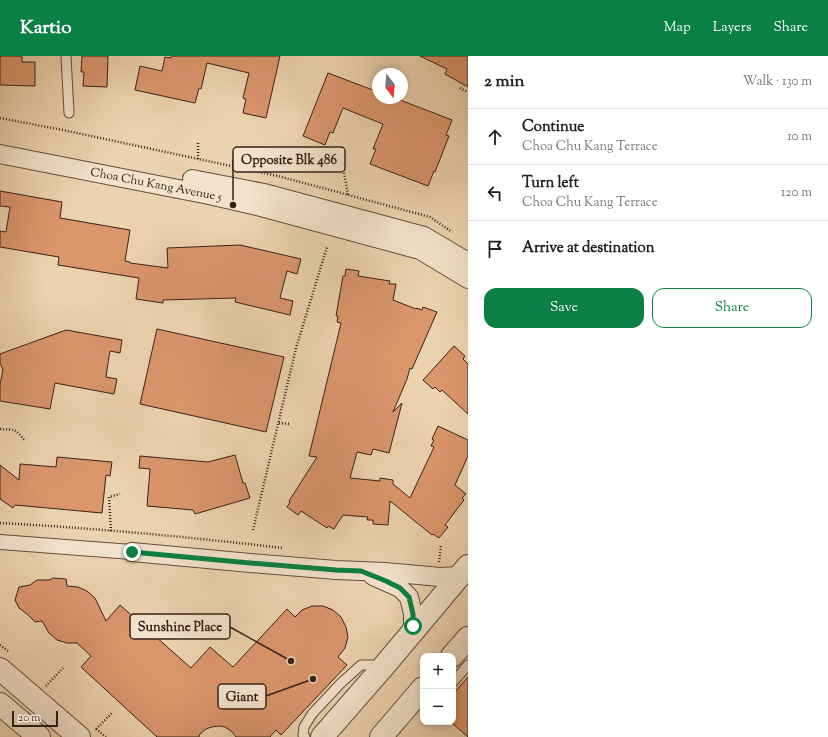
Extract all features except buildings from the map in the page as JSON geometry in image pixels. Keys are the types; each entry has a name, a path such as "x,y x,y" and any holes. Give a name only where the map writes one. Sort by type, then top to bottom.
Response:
{"street":[{"name":"Choa Chu Kang Avenue 5","path":"0,144 264,193 424,236 468,262"},
{"name":"Choa Chu Kang Avenue 5","path":"0,154 209,195 261,207 420,250 468,279"},
{"path":"0,542 132,552 257,564 440,577 457,569"},
{"path":"322,737 408,637 457,569"},
{"path":"361,571 400,588 409,597 413,614 413,626 408,637"},
{"path":"455,653 468,638"},
{"path":"0,669 79,737"},
{"path":"381,737 422,689"},
{"path":"0,704 39,737"}],"lane":[{"path":"66,56 69,113"},
{"path":"305,737 303,735 304,727 312,714 340,684 361,665 384,666"},
{"path":"456,679 468,665"}],"path":[{"path":"460,88 468,92"},
{"path":"198,141 198,159"},
{"path":"343,167 348,195"},
{"path":"253,530 296,348 327,248"},
{"path":"279,423 290,424"},
{"path":"0,429 9,428 18,432 25,442"},
{"path":"111,531 109,497 120,494"},
{"path":"0,524 40,525 288,548"},
{"path":"441,545 439,565 457,569"},
{"path":"35,700 63,668"},
{"path":"100,725 113,712"}],"place":[{"name":"Opposite Blk 486","path":"233,205"},
{"name":"Sunshine Place","path":"291,661"},
{"name":"Giant","path":"313,679"}],"route":[{"path":"132,552 250,563 361,571 400,588 409,597 413,614 413,626"}]}
